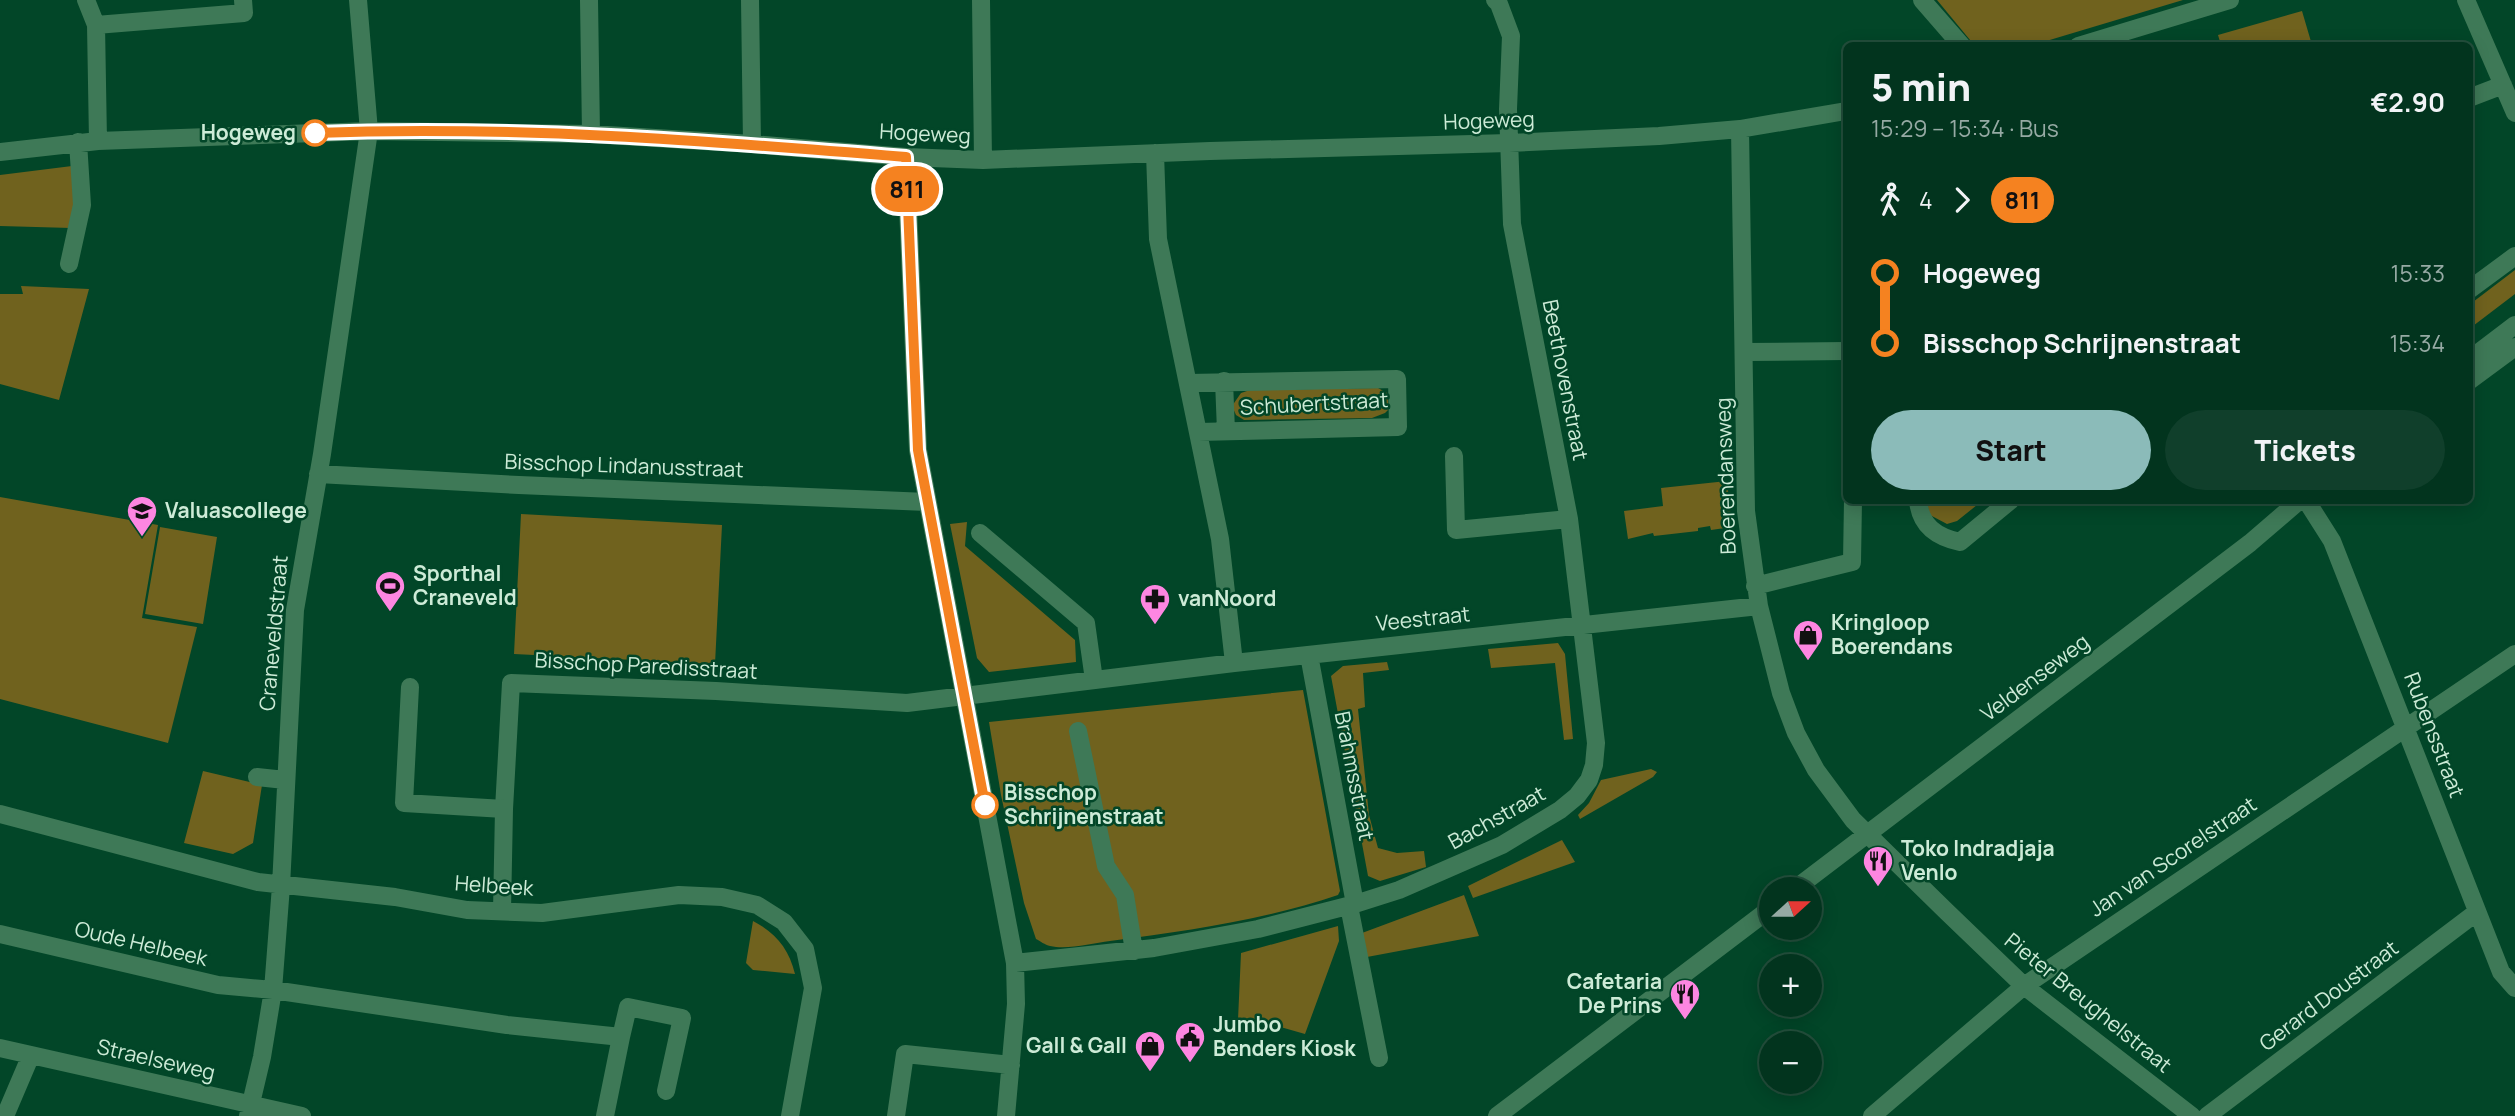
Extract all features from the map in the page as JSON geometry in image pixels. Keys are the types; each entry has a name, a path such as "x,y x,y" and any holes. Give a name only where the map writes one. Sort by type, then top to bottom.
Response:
{"street":[{"path":"86,0 96,25 98,141"},
{"path":"96,25 244,13 243,0"},
{"name":"Craneveldstraat","path":"249,1110 262,1057 272,990 281,886 295,610 369,131 358,0"},
{"path":"589,0 591,134"},
{"path":"750,0 752,144"},
{"path":"981,0 983,160"},
{"name":"Beethovenstraat","path":"1495,0 1511,36 1508,109 1512,224 1569,519 1583,624"},
{"path":"1922,0 1959,42"},
{"path":"2091,42 2230,0"},
{"path":"2466,0 2515,113"},
{"path":"2473,97 2503,85"},
{"name":"Hogeweg","path":"0,152 78,142 369,131 591,134 906,157 983,160 1659,136 1740,129 1843,112"},
{"name":"Boerendansweg","path":"1740,129 1746,511 1755,586 1781,693 1796,733 1816,770 1867,835"},
{"path":"69,264 82,205 78,142"},
{"path":"1154,153 1158,239 1220,539 1234,663"},
{"path":"906,157 918,450 1015,963 1016,1004 1006,1116"},
{"path":"2473,287 2515,256"},
{"path":"2473,368 2515,325"},
{"path":"2473,368 2515,347"},
{"path":"1745,352 1843,351"},
{"name":"Schubertstraat","path":"1188,383 1397,379 1398,427 1198,432"},
{"name":"Schubertstraat","path":"1224,382 1226,431"},
{"path":"1454,456 1456,530 1569,519"},
{"name":"Bisschop Lindanusstraat","path":"318,474 928,502"},
{"path":"1755,586 1852,562 1853,504"},
{"path":"1917,504 1928,527 1942,538 1960,542 2006,504"},
{"name":"Veldenseweg","path":"1812,877 2250,543 2295,504"},
{"name":"Rubensstraat","path":"2309,504 2332,541 2501,972 2515,988"},
{"path":"980,533 1086,623 1094,680"},
{"name":"Veestraat","path":"964,696 1234,663 1759,606"},
{"name":"Bachstraat","path":"1015,963 1135,951 1258,929 1352,905 1412,885 1502,845 1560,810 1577,796 1591,772 1596,743 1583,624"},
{"name":"Jan van Scorelstraat","path":"1872,1116 2024,986 2515,654"},
{"name":"Brahmsstraat","path":"1309,655 1352,905"},
{"name":"Bisschop Paredisstraat","path":"502,911 511,682 907,703 964,696"},
{"path":"410,687 404,803 504,809"},
{"path":"1079,731 1106,866 1125,895 1135,951"},
{"path":"257,777 285,780"},
{"name":"Helbeek","path":"0,814 258,882 395,897 467,910 542,913 690,895 722,897 757,905 784,922 805,949 813,988 790,1116"},
{"name":"Pieter Breughelstraat","path":"1867,835 2024,986 2192,1116"},
{"path":"1352,905 1379,1058"},
{"name":"Gerard Doustraat","path":"2207,1116 2477,912"},
{"path":"1497,1116 1759,917"},
{"name":"Oude Helbeek","path":"0,934 218,985 272,990"},
{"path":"272,990 508,1025 621,1037"},
{"path":"606,1116 628,1007 682,1018 666,1091"},
{"name":"Straelseweg","path":"0,1048 249,1110 302,1116"},
{"path":"896,1116 905,1054 1011,1065"},
{"path":"5,1116 31,1055"}],"shaded area":[{"path":"1937,0 2183,0 2043,42 1972,42"},
{"path":"2302,11 2311,42 2220,42 2218,35"},
{"path":"72,166 75,204 71,228 0,226 0,175"},
{"path":"2515,270 2515,294 2473,326 2473,302"},
{"path":"21,286 89,289 59,400 0,384 0,294 23,294"},
{"path":"1378,388 1387,393 1389,409 1372,418 1244,420 1236,415 1232,406 1241,393 1250,390"},
{"path":"1727,481 1732,527 1711,530 1710,526 1698,528 1698,531 1654,536 1653,533 1628,539 1624,511 1663,506 1661,488"},
{"path":"0,497 158,525 142,618 197,627 168,743 0,699"},
{"path":"1927,504 1978,504 1957,521 1947,524 1930,515"},
{"path":"521,514 722,525 715,664 514,654"},
{"path":"967,522 965,546 1075,640 1076,662 989,672 977,658 950,524"},
{"path":"160,527 217,537 203,624 145,614"},
{"path":"1558,643 1565,654 1573,739 1564,740 1555,663 1491,668 1488,649"},
{"path":"1387,662 1389,670 1363,673 1365,707 1358,709 1369,815 1378,848 1397,853 1424,851 1426,867 1380,881 1368,876 1331,676 1343,666"},
{"path":"1303,690 1340,891 1338,895 1225,924 1080,946 1057,947 1036,939 1024,903 989,722"},
{"path":"1651,769 1657,772 1653,777 1580,819 1578,815 1589,803 1601,780"},
{"path":"203,771 262,785 253,843 233,854 184,843"},
{"path":"1562,840 1575,862 1473,898 1468,886"},
{"path":"1464,895 1479,936 1367,957 1362,933"},
{"path":"753,921 780,943 795,974 753,970 746,963"},
{"path":"1338,926 1339,941 1305,1034 1259,1021 1238,1020 1241,953"}],"bus line":[{"name":"811","path":"315,133 369,131 591,134 906,157 918,450 985,805"}],"place":[{"name":"Hogeweg","path":"315,133"},
{"name":"Valuascollege","path":"142,538"},
{"name":"Sporthal Craneveld","path":"390,613"},
{"name":"vanNoord","path":"1155,626"},
{"name":"Kringloop Boerendans","path":"1808,662"},
{"name":"Bisschop Schrijnenstraat","path":"985,805"},
{"name":"Toko Indradjaja Venlo","path":"1878,888"},
{"name":"Cafetaria De Prins","path":"1685,1021"},
{"name":"Jumbo Benders Kiosk","path":"1190,1064"},
{"name":"Gall & Gall","path":"1150,1073"}]}
